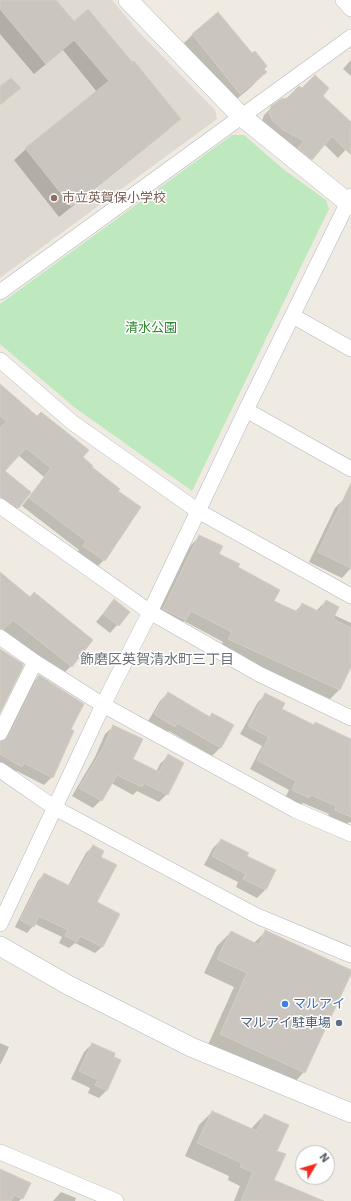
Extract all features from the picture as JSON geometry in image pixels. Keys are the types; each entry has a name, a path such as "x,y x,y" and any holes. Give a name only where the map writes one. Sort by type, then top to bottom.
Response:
{"street":[{"path":"0,924 103,705 150,612 246,410 350,201 241,116 128,0"},
{"path":"343,0 351,9"},
{"path":"0,292 351,37"},
{"path":"293,316 351,349"},
{"path":"0,360 73,423 198,511 351,596"},
{"path":"246,410 351,469"},
{"path":"0,506 150,612 259,674 351,718"},
{"path":"0,637 35,662 103,705 295,810 351,834"},
{"path":"0,733 35,662"},
{"path":"0,770 55,808 257,916 351,955"},
{"path":"0,946 68,985 191,1047 351,1113"},
{"path":"0,1152 116,1201"}],"shaded area":[{"name":"市立英賀保小学校","path":"0,0 112,0 137,30 215,110 217,119 0,278"}],"green space":[{"name":"清水公園","path":"232,135 244,135 283,169 326,200 329,209 192,491 74,407 0,344 0,304"}],"building":[{"path":"0,0 56,0 74,21 88,9 132,62 134,61 181,119 71,206 25,148 109,81 74,40 46,64 0,9"},
{"path":"218,12 252,53 255,51 267,66 264,69 267,72 240,94 192,34"},
{"path":"315,75 329,88 323,96 351,122 351,155 332,136 312,160 298,148 304,141 282,129 273,121 269,113 271,106 281,99 287,98 299,86 302,88"},
{"path":"11,78 21,88 0,105 0,86"},
{"path":"0,384 37,416 41,412 89,450 83,457 93,466 92,467 120,489 118,491 141,507 105,561 83,546 86,541 29,498 51,468 26,448 5,471 31,492 19,508 0,497 0,428 7,421 0,416"},
{"path":"351,483 351,568 318,552"},
{"path":"199,535 223,546 219,554 240,564 238,567 280,590 274,601 298,612 302,603 320,612 326,600 339,607 333,619 351,628 351,667 340,690 228,639 232,632 191,611 186,620 163,609"},
{"path":"0,572 30,597 34,592 93,640 72,667 13,620 4,629 0,628"},
{"path":"114,599 130,612 119,626 103,614"},
{"path":"0,649 23,664 23,667 0,713"},
{"path":"39,675 84,704 71,729 74,731 53,778 24,763 22,767 0,754 0,742 8,737"},
{"path":"168,692 210,717 212,713 234,725 221,748 177,723 175,727 154,714"},
{"path":"265,693 285,703 282,709 314,725 315,722 351,739 351,817 335,810 336,806 311,795 309,798 292,790 296,781 257,760 269,737 248,726"},
{"path":"113,725 143,739 133,759 159,772 168,754 184,763 168,795 144,783 142,787 117,775 102,801 79,788 103,748"},
{"path":"221,839 249,853 247,856 276,870 266,890 243,879 246,874 212,856"},
{"path":"93,845 104,851 101,857 117,865 97,902 120,914 103,947 80,936 77,942 65,936 68,930 39,916 34,927 20,920 44,873 70,886"},
{"name":"マルアイ","path":"265,930 351,970 351,974 305,1073 220,1034 247,973 217,959 231,931 259,945"},
{"path":"92,1043 115,1053 114,1057 121,1060 107,1091 95,1085 98,1080 79,1071"},
{"path":"212,1111 257,1131 264,1114 289,1125 277,1151 286,1154 274,1180 324,1201 241,1201 253,1172 240,1167 242,1163 197,1143"},
{"path":"0,1169 31,1183 23,1199 14,1195 11,1201 0,1201"}],"place":[{"name":"市立英賀保小学校","path":"54,198"},
{"name":"マルアイ","path":"285,1004"},
{"name":"マルアイ駐車場","path":"339,1023"}],"district":[{"name":"飾磨区英賀清水町三丁目","path":"157,660"}]}
